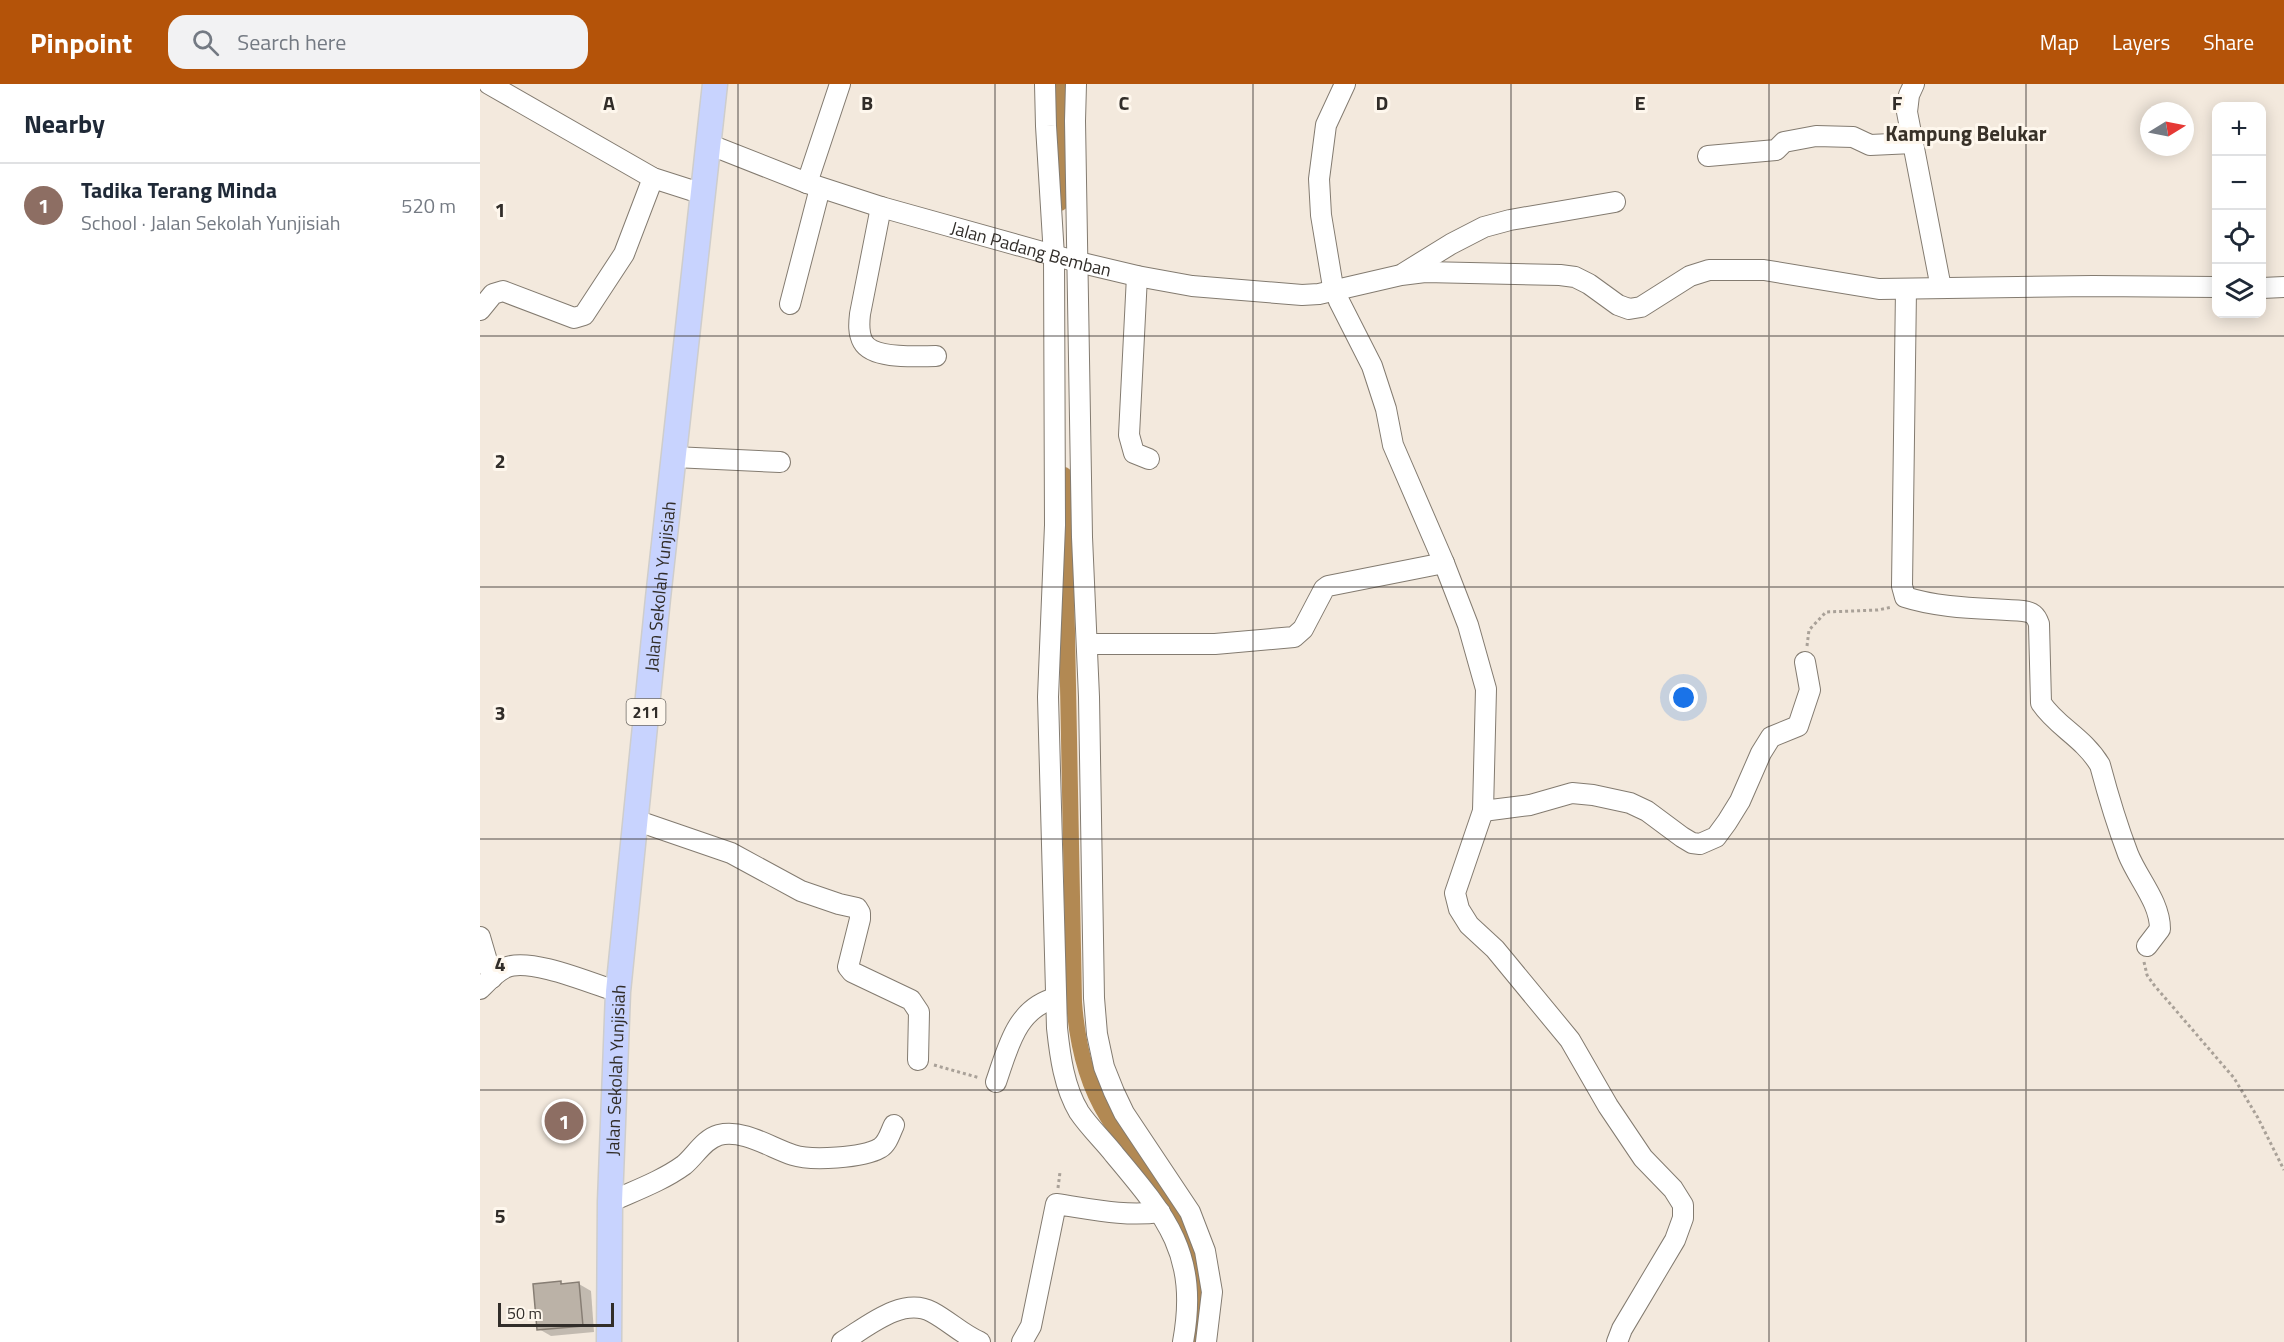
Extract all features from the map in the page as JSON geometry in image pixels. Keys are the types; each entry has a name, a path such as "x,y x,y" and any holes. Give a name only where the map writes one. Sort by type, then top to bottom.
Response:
{"main road":[{"name":"Jalan Sekolah Yunjisiah","path":"609,1342 610,1202 618,992 715,84"}],"street":[{"path":"489,84 653,178 703,194"},
{"path":"790,304 813,185 840,84"},
{"path":"1045,84 1046,126 1066,259 1082,537 1092,800 1094,998 1097,1034 1104,1067 1124,1113 1190,1212 1205,1251 1212,1292 1195,1339"},
{"path":"1076,84 1066,259 1048,697 1056,998 1060,1059 1065,1078 1079,1111 1160,1212 1181,1251 1195,1339"},
{"path":"1345,84 1326,125 1319,179 1321,215 1339,289 1372,366 1386,409 1393,445 1468,624 1486,689 1483,811 1455,893 1459,909 1469,925 1495,949 1570,1040 1608,1106 1643,1158 1673,1189 1683,1205 1683,1218 1675,1240 1622,1329 1617,1342"},
{"path":"1914,84 1909,95 1907,112 1941,288"},
{"path":"1708,156 1776,150 1785,142 1816,136 1853,137 1870,145 1913,143"},
{"name":"Jalan Padang Bemban","path":"708,144 813,185 881,207 1066,259 1137,276 1192,286 1302,295 1319,294 1401,275"},
{"path":"480,310 493,294 503,291 574,318 584,315 624,254 653,178"},
{"path":"1401,275 1451,244 1484,227 1510,220 1615,202"},
{"path":"881,207 860,314 859,331 863,344 873,352 885,355 936,356"},
{"path":"1401,275 1448,272 1575,277 1589,284 1618,306 1629,309 1641,307 1690,276 1709,270 1764,270 1879,289 2212,287"},
{"path":"1137,276 1129,435 1134,453 1149,459"},
{"path":"2266,288 2284,287"},
{"path":"1906,288 1902,586 1905,597 1916,601 1967,607 2023,610 2032,612 2037,617 2040,624 2041,703 2046,711 2081,740 2100,765 2128,854 2158,909 2160,929 2145,953"},
{"path":"674,457 780,462"},
{"path":"1087,644 1215,644 1294,637 1304,629 1324,589 1328,586 1444,563"},
{"path":"1483,811 1530,805 1572,793 1593,795 1630,803 1647,811 1670,830 1692,843 1700,844 1716,837 1740,801 1761,753 1771,737 1798,726 1810,690 1805,662"},
{"path":"635,820 731,853 801,891 857,908 860,919 848,967 852,972 911,1000 916,1005 920,1022 918,1060"},
{"path":"480,937 486,984"},
{"path":"486,984 505,968 520,964 535,966 618,992"},
{"path":"996,1082 1021,1020 1044,1001 1056,998"},
{"path":"610,1202 684,1164 707,1142 719,1135 744,1137 795,1156 811,1158 849,1156 880,1148 888,1139 894,1125"},
{"path":"1022,1342 1031,1326 1056,1204 1119,1214 1140,1215 1160,1212"},
{"path":"842,1342 900,1309 916,1307 930,1311 981,1342"}],"path":[{"path":"1805,662 1809,630 1826,612 1878,610 1892,607 1905,597"},
{"path":"2145,953 2147,975 2234,1078 2258,1118 2284,1170"},
{"path":"918,1060 996,1082"}],"building":[{"path":"561,1281 561,1284 579,1282 583,1326 537,1330 533,1284"}],"waterway":[{"path":"1059,84 1057,118 1060,203"},
{"path":"1064,475 1074,1002 1077,1032 1083,1061 1099,1103 1167,1200 1190,1245 1197,1270 1200,1297 1193,1342"}],"place":[{"name":"Tadika Terang Minda","path":"564,1121"}],"district":[{"name":"Kampung Belukar","path":"1966,133"}]}
